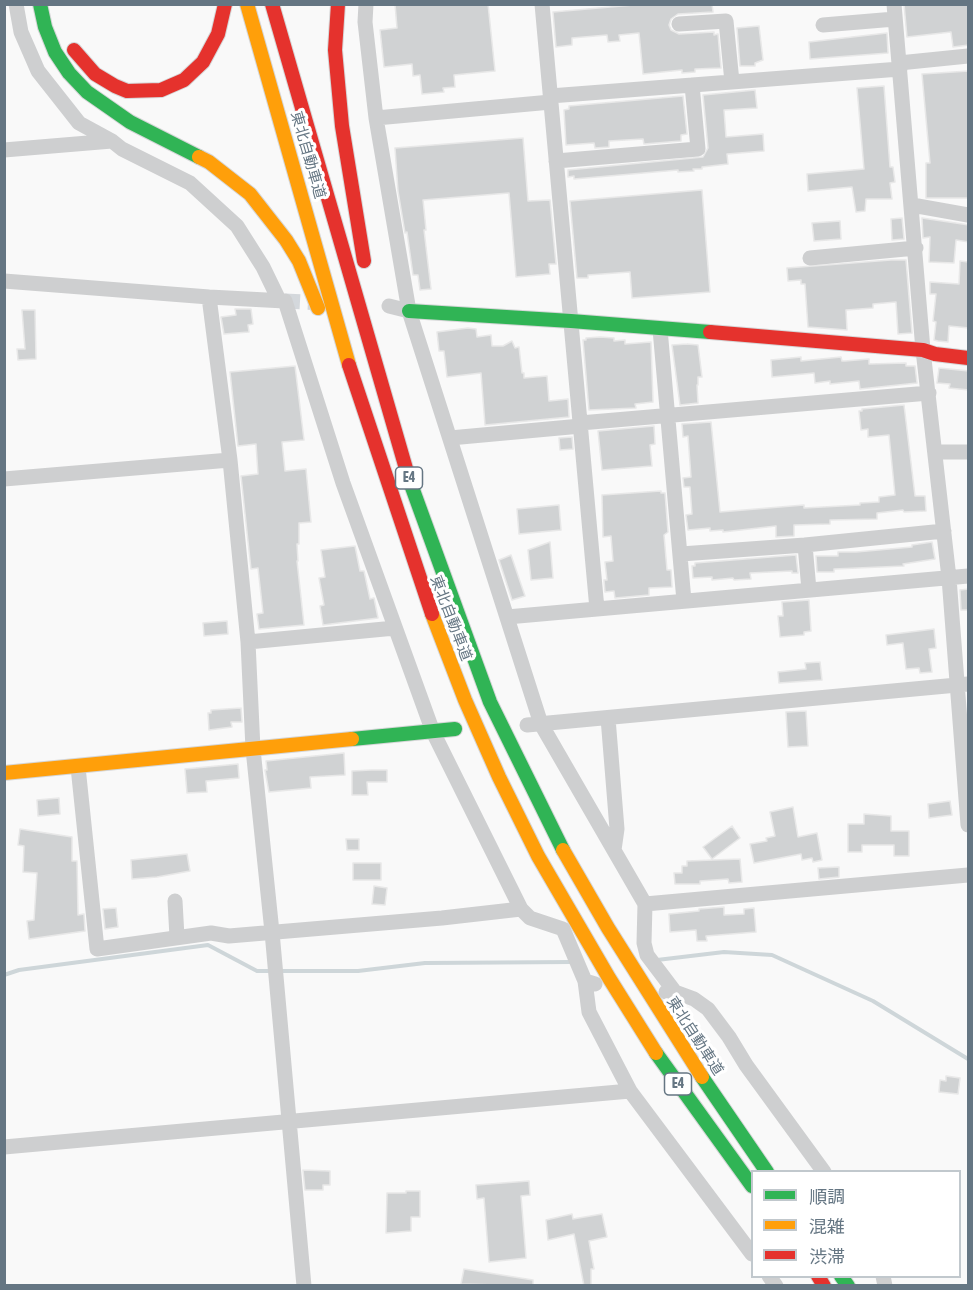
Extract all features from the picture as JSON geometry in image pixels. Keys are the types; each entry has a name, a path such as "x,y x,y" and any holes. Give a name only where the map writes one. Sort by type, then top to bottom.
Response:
{"main road":[{"path":"40,4 45,27 55,52 69,73 87,92 130,122 209,162 250,194 286,240 299,261 319,310 376,492 428,605"},
{"path":"65,36 83,62 95,74 115,86 127,91 161,90 184,80 203,62 218,34 225,4"},
{"name":"東北自動車道","path":"247,4 353,378 428,605 465,700 499,777 538,856 580,924 596,981 657,1055 751,1183"},
{"name":"東北自動車道","path":"272,4 413,493 490,702 558,841 608,928 680,1045 766,1170"},
{"path":"338,4 336,50 341,117 352,202 368,278"},
{"path":"409,310 923,350 935,354 969,358"},
{"path":"384,344 452,603"},
{"path":"4,773 455,729"}],"street":[{"path":"16,4 21,32 38,71 79,123 122,149 190,183 237,226 279,300"},
{"path":"366,4 366,32 376,118 409,310 507,617 534,724 614,850 645,904 644,943 647,955 668,992 694,999 708,1009 823,1170"},
{"path":"542,4 597,609"},
{"path":"823,25 895,12 923,350 963,685 969,825"},
{"path":"679,24 726,21 732,82"},
{"path":"376,118 899,66 969,56"},
{"path":"556,161 698,149 692,85"},
{"path":"4,150 112,141"},
{"path":"912,205 969,215"},
{"path":"810,258 916,248"},
{"path":"4,281 285,301 343,483 433,732 521,909 530,918 563,929 596,981 589,1012 630,1091 751,1251"},
{"path":"209,297 230,460 248,642 253,749 304,1286"},
{"path":"389,306 409,310"},
{"path":"660,329 684,601"},
{"path":"450,438 929,393"},
{"path":"936,452 969,452"},
{"path":"4,479 230,460"},
{"path":"681,554 805,545 944,531"},
{"path":"805,545 809,590"},
{"path":"507,617 969,576"},
{"path":"248,642 395,628"},
{"path":"534,724 963,685"},
{"path":"608,718 617,829 614,850"},
{"path":"78,767 97,949 211,933 230,936 521,909"},
{"path":"645,904 969,875"},
{"path":"175,901 177,937"},
{"path":"4,1147 630,1091"}],"building":[{"path":"395,4 488,4 495,71 454,75 455,87 443,88 444,92 422,94 420,75 413,76 412,64 384,67 380,30 397,28"},
{"path":"645,4 712,4 713,12 678,14 671,19 669,25 671,30 679,34 714,32 714,35 718,34 721,68 695,69 695,72 682,73 682,70 643,74 639,33 619,35 620,41 608,42 607,35 572,38 572,45 556,47 553,12"},
{"path":"904,4 969,4 969,45 953,47 951,32 907,37"},
{"path":"759,26 763,60 755,63 755,66 740,66 737,28"},
{"path":"887,33 888,53 810,59 809,42"},
{"path":"969,71 969,198 926,198 926,163 930,163 922,74"},
{"path":"884,86 890,167 893,167 895,182 890,183 892,199 866,199 865,211 856,212 852,187 808,191 807,174 864,169 857,88"},
{"path":"755,90 757,108 724,110 726,137 763,134 764,151 727,154 728,164 702,167 702,169 693,169 694,171 678,172 678,170 574,179 574,176 568,177 568,170 703,157 708,148 703,95"},
{"path":"683,96 687,134 681,135 681,141 644,144 643,139 609,141 609,147 595,148 594,143 566,145 564,110 569,109 569,106"},
{"path":"523,138 528,201 550,200 556,264 549,264 550,274 516,277 509,193 423,200 431,289 420,290 418,275 413,275 407,232 405,233 398,191 395,148"},
{"path":"702,190 710,292 632,298 630,272 577,278 570,201"},
{"path":"902,218 904,239 892,240 891,219"},
{"path":"922,218 969,225 969,242 956,240 954,263 929,262 930,237 923,238"},
{"path":"840,221 841,239 814,241 812,223"},
{"path":"906,260 912,333 898,334 896,302 873,304 873,308 846,310 847,330 808,327 805,284 801,284 801,280 788,281 787,268"},
{"path":"960,261 969,262 969,328 949,326 948,342 934,340 936,322 933,321 936,294 930,294 930,282 959,284"},
{"path":"235,309 251,309 253,324 248,325 249,332 224,334 221,317 236,315"},
{"path":"22,310 35,310 36,359 18,360 17,349 25,349"},
{"path":"476,329 477,337 491,335 492,346 503,346 512,341 515,348 519,347 524,378 547,376 549,401 568,399 569,417 485,425 481,373 447,377 444,351 439,351 437,332"},
{"path":"600,337 614,338 614,341 625,340 625,344 651,342 653,402 635,404 636,408 589,410 583,340"},
{"path":"672,345 698,345 702,377 698,377 698,403 680,405"},
{"path":"801,357 801,361 841,357 842,361 869,359 869,364 906,363 906,366 915,366 917,383 860,389 859,381 815,383 814,373 772,377 771,360"},
{"path":"295,366 304,440 282,442 285,471 306,469 311,522 299,523 299,544 297,544 304,625 259,629 257,614 263,613 258,568 251,569 241,476 258,474 256,444 238,446 230,372"},
{"path":"939,368 969,371 969,390 949,388 950,384 937,383"},
{"path":"904,405 915,496 925,496 926,511 904,512 903,510 877,513 877,519 830,520 830,524 794,525 794,536 776,537 776,526 723,532 723,530 710,531 710,528 688,530 686,515 692,514 690,487 684,487 683,478 691,477 688,436 683,437 682,424 711,422 720,512 804,505 804,508 860,505 860,503 879,502 879,497 895,495 889,435 868,437 868,429 861,430 859,411"},
{"path":"654,426 655,444 650,445 652,466 602,470 598,431"},
{"path":"572,437 573,449 560,450 559,438"},
{"path":"661,491 665,493 668,532 664,535 667,570 671,570 672,587 649,588 649,595 615,598 614,591 605,592 604,580 607,580 605,562 613,561 611,536 603,537 602,495"},
{"path":"559,505 561,530 519,534 517,509"},
{"path":"550,542 553,578 531,580 528,550"},
{"path":"932,542 935,559 903,564 904,566 834,569 834,572 817,572 816,556 838,556 838,552 912,547 912,545"},
{"path":"355,546 360,571 364,571 370,599 374,598 378,618 323,625 320,606 324,605 319,578 325,577 321,550"},
{"path":"511,555 525,596 512,600 499,560"},
{"path":"796,555 798,573 792,573 792,571 750,573 751,579 734,580 733,578 712,580 712,577 693,578 692,566 695,566 695,563"},
{"path":"969,589 969,610 961,610 960,590"},
{"path":"809,600 811,631 804,632 804,635 780,637 778,616 783,616 782,602"},
{"path":"227,621 228,634 204,636 203,623"},
{"path":"934,629 936,648 929,649 932,672 920,673 919,668 906,669 903,643 887,645 886,635"},
{"path":"820,662 822,680 779,683 778,672 806,669 805,663"},
{"path":"241,708 242,722 231,722 232,727 209,730 208,713 211,713 211,710"},
{"path":"806,711 808,746 788,747 786,712"},
{"path":"344,753 345,775 310,777 311,788 269,792 265,770 267,770 266,761"},
{"path":"238,764 239,778 206,781 207,792 187,793 185,769"},
{"path":"387,770 387,782 367,782 368,795 352,795 352,771"},
{"path":"59,798 60,814 38,816 37,800"},
{"path":"950,801 952,815 929,818 928,804"},
{"path":"793,807 798,837 817,833 822,860 813,862 812,858 802,860 801,854 754,863 750,844 767,841 766,838 775,836 770,812"},
{"path":"864,814 891,816 891,831 909,831 909,856 894,856 894,845 862,845 862,852 848,852 848,824 864,824"},
{"path":"732,826 740,838 712,859 703,847"},
{"path":"20,829 72,837 72,861 77,861 78,915 84,914 85,931 29,939 27,921 34,920 37,873 23,872 24,846 18,845"},
{"path":"346,839 359,839 359,850 347,850"},
{"path":"187,854 190,871 132,879 131,860"},
{"path":"740,859 742,882 729,883 728,879 700,881 700,884 675,884 674,873 682,873 682,866 687,866 687,861"},
{"path":"353,863 381,863 381,880 353,880"},
{"path":"839,867 839,877 819,879 818,868"},
{"path":"374,886 387,888 385,905 372,904"},
{"path":"724,907 724,915 744,914 744,909 754,908 756,932 706,936 707,941 697,941 696,930 670,932 669,914"},
{"path":"116,908 118,927 105,929 103,909"},
{"path":"946,1076 960,1078 958,1094 939,1092 940,1080 946,1081"},
{"path":"303,1170 330,1171 330,1185 323,1185 323,1190 305,1190"},
{"path":"529,1181 530,1195 521,1196 526,1258 489,1262 484,1198 477,1199 476,1185"},
{"path":"406,1191 420,1191 420,1217 411,1217 411,1231 386,1233 387,1193 406,1193"},
{"path":"572,1214 573,1219 602,1214 607,1237 589,1241 594,1269 591,1269 591,1286 584,1286 574,1234 548,1240 546,1220"},
{"path":"464,1269 533,1280 533,1286 461,1284"}],"waterway":[{"path":"4,975 19,970 208,945 257,971 273,971"},
{"path":"657,960 724,952 772,955 873,1001 968,1059"},
{"path":"280,971 358,971 425,963 572,962"}],"tunnel":[{"path":"285,301 320,303"}],"traffic: fast":[{"path":"40,4 45,27 55,52 69,73 87,92 130,122 199,157"},
{"path":"409,311 710,332"},
{"path":"409,479 490,702 563,850"},
{"path":"352,739 455,729"},
{"path":"656,1053 751,1185"},
{"path":"702,1077 766,1170"},
{"path":"842,1278 848,1286"}],"traffic: slow":[{"path":"247,4 349,365"},
{"path":"199,157 209,162 250,194 286,240 299,261 318,308"},
{"path":"432,614 465,700 499,777 538,856 656,1053"},
{"path":"4,773 352,739"},
{"path":"563,850 608,928 702,1077"}],"traffic: jam":[{"path":"74,50 95,74 115,86 127,91 161,90 184,80 203,62 218,34 225,4"},
{"path":"272,4 409,479"},
{"path":"338,4 335,50 342,126 364,261"},
{"path":"710,332 923,350 935,354 968,358"},
{"path":"349,365 432,614"},
{"path":"819,1278 824,1286"}]}
